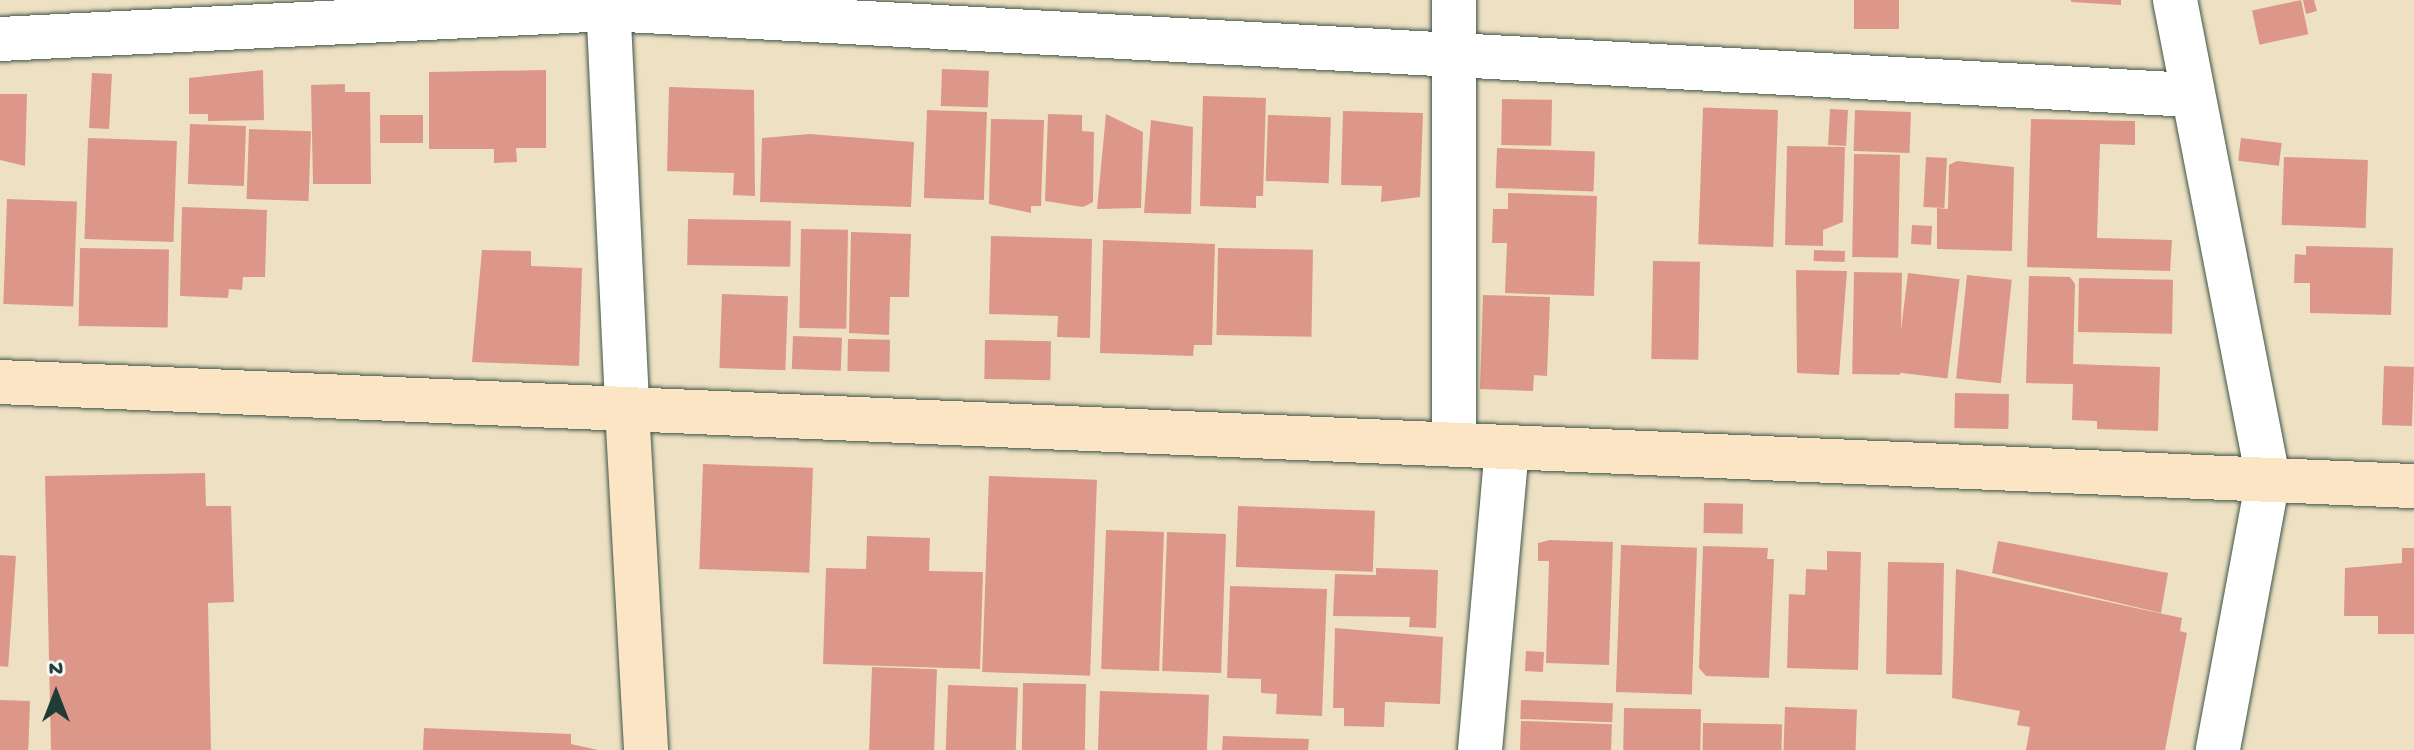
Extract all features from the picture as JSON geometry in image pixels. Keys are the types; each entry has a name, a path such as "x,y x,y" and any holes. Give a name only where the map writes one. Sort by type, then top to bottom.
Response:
{"street":[{"path":"1454,0 1454,445"},
{"path":"2175,0 2268,479 2218,750"},
{"path":"608,5 646,750"},
{"path":"0,39 608,5 1454,58 2193,95"},
{"path":"0,382 2414,486"},
{"path":"1480,750 1507,447"}],"building":[{"path":"1854,0 1899,0 1899,29 1854,29"},
{"path":"2121,0 2121,5 2071,2"},
{"path":"2301,0 2308,34 2259,45 2252,10"},
{"path":"2303,0 2314,0 2317,11 2306,14"},
{"path":"942,69 989,71 988,108 941,106"},
{"path":"263,70 264,120 208,121 208,114 189,114 189,78"},
{"path":"546,70 546,148 516,148 517,162 494,163 494,149 429,149 429,72"},
{"path":"92,73 112,74 109,129 89,128"},
{"path":"345,84 345,92 370,92 371,184 313,184 311,85"},
{"path":"669,87 754,90 755,196 733,195 734,173 667,171"},
{"path":"0,94 27,94 25,166 0,160"},
{"path":"1203,96 1266,98 1263,196 1256,196 1256,208 1200,206"},
{"path":"1502,99 1552,100 1551,146 1501,145"},
{"path":"1703,107 1778,110 1773,247 1698,244"},
{"path":"1830,109 1848,110 1846,146 1828,145"},
{"path":"927,110 987,112 984,200 924,198"},
{"path":"1855,110 1911,112 1910,153 1854,151"},
{"path":"1343,111 1423,113 1420,197 1381,202 1382,186 1341,185"},
{"path":"1048,114 1082,115 1082,131 1094,132 1093,202 1083,207 1045,201"},
{"path":"1106,114 1143,132 1141,208 1097,209"},
{"path":"380,115 423,115 423,143 380,143"},
{"path":"1268,115 1331,117 1329,183 1266,181"},
{"path":"991,119 1044,120 1041,206 1031,206 1031,213 989,204"},
{"path":"2031,119 2135,121 2135,145 2100,144 2097,238 2172,240 2170,271 2027,267"},
{"path":"1151,120 1193,127 1191,214 1144,213"},
{"path":"190,124 246,126 244,186 188,184"},
{"path":"249,129 311,131 309,201 247,199"},
{"path":"809,134 914,142 911,207 760,202 762,138"},
{"path":"88,138 177,141 173,242 84,239"},
{"path":"2241,138 2282,143 2279,166 2238,161"},
{"path":"1787,146 1845,147 1843,222 1823,230 1823,246 1785,245"},
{"path":"1497,148 1595,151 1594,191 1496,188"},
{"path":"1854,154 1900,155 1898,258 1852,257"},
{"path":"1926,157 1947,158 1944,208 1923,207"},
{"path":"2284,157 2368,160 2366,228 2282,225"},
{"path":"1957,161 2014,167 2012,251 1937,249 1937,208 1948,209 1949,165"},
{"path":"1508,193 1597,196 1594,296 1505,293 1507,243 1492,243 1493,209 1508,209"},
{"path":"7,199 77,201 73,306 3,304"},
{"path":"182,207 267,210 265,277 243,277 242,290 229,289 228,298 180,296"},
{"path":"688,219 791,221 790,267 687,265"},
{"path":"1912,225 1932,226 1931,245 1911,244"},
{"path":"801,229 848,230 846,329 799,328"},
{"path":"851,232 911,234 909,297 890,297 889,335 849,333"},
{"path":"991,236 1092,239 1090,338 1057,337 1058,316 989,314"},
{"path":"1103,240 1215,244 1212,345 1194,345 1193,356 1100,353"},
{"path":"2306,246 2393,248 2391,315 2310,313 2310,283 2294,283 2295,254 2306,255"},
{"path":"80,248 169,250 168,328 79,326"},
{"path":"1218,248 1313,250 1311,337 1216,335"},
{"path":"482,250 531,251 531,266 582,268 579,366 472,362"},
{"path":"1814,250 1845,251 1845,262 1814,261"},
{"path":"1653,261 1700,262 1698,360 1651,359"},
{"path":"1796,270 1847,271 1839,375 1797,373"},
{"path":"1854,272 1902,273 1900,375 1852,374"},
{"path":"1908,273 1960,279 1947,379 1896,372"},
{"path":"1967,275 2012,280 2001,383 1956,378"},
{"path":"2029,276 2070,277 2075,284 2073,364 2160,367 2158,431 2097,429 2097,421 2072,420 2073,384 2026,383"},
{"path":"2079,278 2173,280 2172,334 2078,332"},
{"path":"722,294 788,296 785,370 719,368"},
{"path":"1483,295 1550,297 1547,376 1534,375 1533,391 1480,389"},
{"path":"793,336 842,338 841,371 792,369"},
{"path":"848,339 890,340 889,372 847,371"},
{"path":"985,340 1051,341 1050,380 984,379"},
{"path":"2384,366 2414,367 2412,426 2382,425"},
{"path":"1955,393 2009,394 2008,429 1954,428"},
{"path":"703,464 813,468 809,573 699,569"},
{"path":"205,473 206,506 231,506 234,602 208,603 211,750 51,750 45,476"},
{"path":"989,476 1097,480 1090,676 982,672"},
{"path":"1704,503 1743,504 1742,534 1703,533"},
{"path":"1238,506 1375,511 1373,572 1236,567"},
{"path":"1106,530 1164,532 1159,671 1101,669"},
{"path":"1167,532 1226,534 1221,673 1162,671"},
{"path":"867,536 930,538 929,571 983,572 980,669 823,664 826,568 866,569"},
{"path":"1550,540 1613,542 1609,665 1546,663 1549,561 1538,561 1538,543"},
{"path":"1998,541 2168,573 2161,613 1992,573"},
{"path":"1621,545 1697,548 1692,695 1616,692"},
{"path":"1703,546 1768,548 1767,559 1774,559 1769,678 1706,676 1699,668"},
{"path":"2402,548 2414,548 2414,634 2378,634 2378,616 2344,616 2345,568 2402,563"},
{"path":"1827,551 1861,552 1858,670 1787,668 1789,594 1805,595 1806,569 1827,570"},
{"path":"0,555 16,556 8,667 0,666"},
{"path":"1888,562 1944,563 1942,675 1886,674"},
{"path":"1376,568 1438,570 1436,628 1409,627 1410,617 1333,616 1335,574 1376,575"},
{"path":"1956,569 2182,618 2180,631 2187,633 2165,750 2026,750 2030,727 2017,725 2020,711 1952,698"},
{"path":"1230,586 1327,589 1322,716 1276,714 1277,694 1261,693 1261,679 1227,678"},
{"path":"1335,628 1443,637 1440,704 1385,702 1384,727 1344,726 1344,708 1333,708"},
{"path":"1526,651 1544,652 1543,672 1525,671"},
{"path":"872,667 937,669 934,750 869,750"},
{"path":"1023,683 1086,684 1085,750 1022,750"},
{"path":"948,685 1018,687 1016,750 946,750"},
{"path":"1100,691 1209,695 1207,750 1098,750"},
{"path":"0,700 30,701 28,750 0,750"},
{"path":"1521,700 1613,703 1612,722 1520,719"},
{"path":"1785,707 1857,710 1856,750 1783,750"},
{"path":"1624,708 1701,709 1700,750 1623,750"},
{"path":"1521,721 1612,724 1611,750 1520,750"},
{"path":"1703,723 1782,724 1782,750 1703,750"},
{"path":"424,728 571,734 571,744 598,750 423,750"},
{"path":"1223,736 1309,739 1308,750 1222,750"}]}
